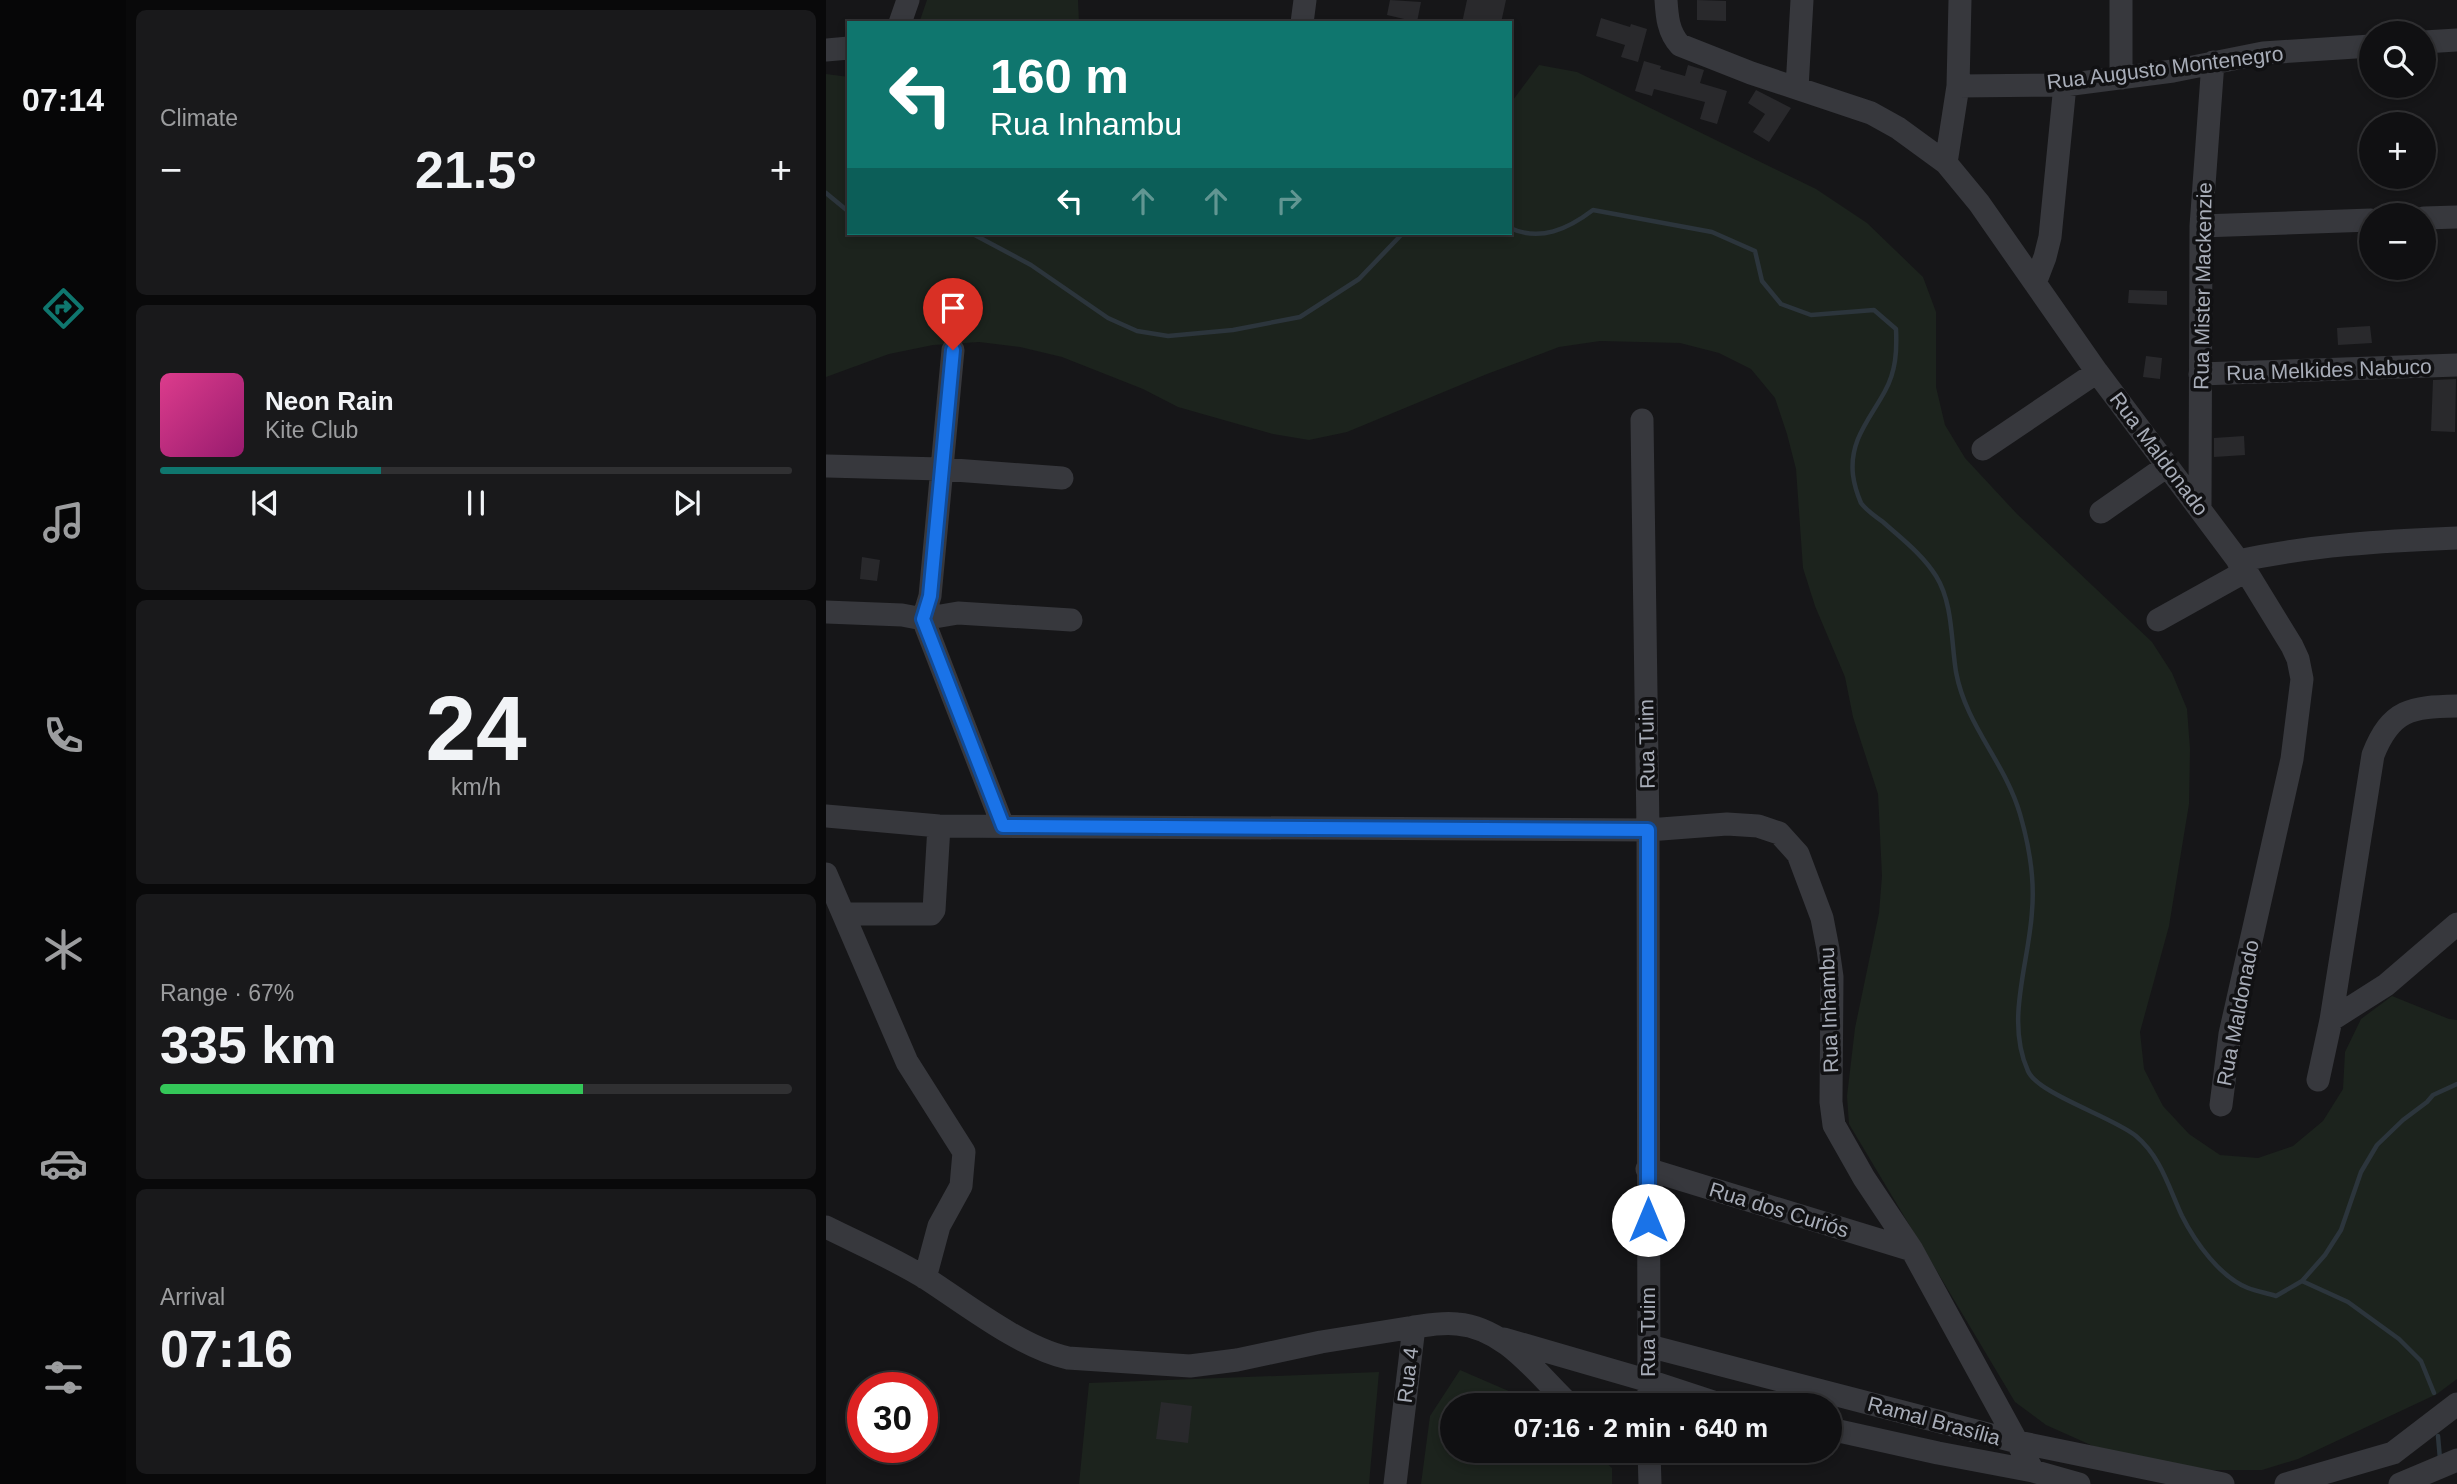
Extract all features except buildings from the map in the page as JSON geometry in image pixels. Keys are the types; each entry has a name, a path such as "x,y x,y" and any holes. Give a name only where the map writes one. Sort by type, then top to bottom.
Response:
{"street":[{"path":"901,21 908,0"},
{"path":"1302,21 1305,0"},
{"name":"Rua Maldonado","path":"1667,0 1669,24 1675,40 1680,45 1751,74 1871,113 1898,128 1946,163 1960,177 2098,372 2242,566 2295,652 2301,670 2301,697 2292,759 2230,1034 2221,1105"},
{"path":"1797,88 1802,0"},
{"path":"1946,163 1958,86 1960,0"},
{"path":"2121,0 2121,78"},
{"path":"2436,42 2457,40"},
{"name":"Rua Augusto Montenegro","path":"1958,86 2065,85 2173,71 2263,54 2359,47"},
{"path":"826,50 847,48"},
{"name":"Rua Mister Mackenzie","path":"2200,509 2201,226 2213,62"},
{"path":"2035,282 2050,237 2065,85"},
{"path":"2436,218 2457,217"},
{"path":"2201,226 2359,220"},
{"path":"917,618 930,596 953,350"},
{"name":"Rua Melkides Nabuco","path":"2200,374 2457,365"},
{"path":"1983,449 2098,372"},
{"name":"Rua Tuim","path":"1642,420 1648,830 1649,1393"},
{"path":"827,466 942,469 1062,478"},
{"path":"2101,512 2167,466"},
{"path":"2158,621 2242,566 2305,548 2457,538"},
{"path":"826,612 917,618 958,613 1071,620"},
{"path":"917,618 1003,826"},
{"path":"2318,1080 2331,1020 2373,755 2389,724 2406,712 2419,707 2457,706"},
{"name":"Rua Inhambu","path":"826,816 939,826 1648,830 1727,824 1758,825 1779,832 1798,854 1822,918 1832,977 1831,1115 1834,1125 1864,1178 1912,1250 2033,1471"},
{"path":"844,914 931,914 934,910 939,826"},
{"path":"826,874 907,1062 964,1152 961,1186 939,1226 925,1278"},
{"path":"2331,1020 2386,985 2457,924"},
{"name":"Rua dos Curiós","path":"1647,1169 1912,1250"},
{"path":"826,1227 925,1278 1029,1343 1068,1358 1189,1366 1237,1360 1413,1326"},
{"name":"Rua 4","path":"1395,1484 1413,1326 1457,1324 1482,1329 1498,1337 1557,1393"},
{"path":"1498,1337 1686,1393"},
{"name":"Ramal Brasília","path":"1648,1346 2018,1443 2223,1484"},
{"path":"2286,1484 2393,1453 2457,1404"},
{"name":"Ramal Brasília","path":"1842,1432 2033,1471 2079,1484"},
{"path":"2400,1484 2457,1460"},
{"path":"1649,1463 1650,1484"}],"shaded area":[{"path":"927,0 1078,0 1079,21 920,21"},
{"path":"1539,65 1577,72 1816,189 1867,223 1923,277 1936,312 1936,387 1945,425 1965,458 2017,514 2152,642 2172,673 2187,709 2190,749 2189,804 2169,926 2140,1032 2144,1069 2163,1106 2189,1134 2220,1155 2258,1158 2293,1146 2323,1121 2343,1089 2345,1052 2361,1019 2392,996 2457,1020 2457,1379 2437,1394 2298,1459 2262,1470 2185,1470 2102,1450 2046,1425 2015,1402 1849,1124 1847,1096 1855,1028 1879,913 1882,876 1878,794 1853,717 1845,677 1815,606 1803,568 1796,469 1787,434 1775,398 1751,369 1719,353 1680,343 1600,341 1559,347 1347,432 1309,440 1273,434 1178,407 1143,389 1062,357 1020,347 979,342 933,345 889,354 826,377 826,74 847,77 847,235 1512,235 1512,101"},
{"path":"1460,1370 1513,1393 1445,1393"},
{"path":"1379,1372 1369,1484 1079,1484 1089,1383"},
{"path":"1440,1401 1440,1463 1606,1463 1612,1468 1612,1484 1421,1484 1430,1416"}],"waterway":[{"path":"826,193 847,210"},
{"path":"1512,229 1532,234 1553,231 1574,223 1593,210 1712,232 1755,251 1762,281 1781,304 1811,315 1874,310 1896,329 1892,376 1857,440 1853,462 1854,478 1863,506 1918,554 1942,587 1961,691 1968,710 2005,777 2020,814 2029,850 2033,886 2030,931 2018,1012 2021,1052 2028,1071 2035,1080 2061,1097 2125,1129 2145,1144 2164,1173 2187,1226 2218,1267 2238,1283 2276,1296 2302,1281 2325,1255 2341,1230 2361,1172 2377,1145 2433,1095 2457,1084"},
{"path":"975,235 1031,265 1108,318 1137,331 1168,336 1233,330 1300,317 1359,279 1401,235"},
{"path":"2302,1281 2348,1302 2399,1339 2421,1361 2434,1393"},
{"path":"2438,1436 2440,1459"}],"route":[{"path":"953,350 930,596 923,619 1003,826 1648,830 1648,1220"}]}
